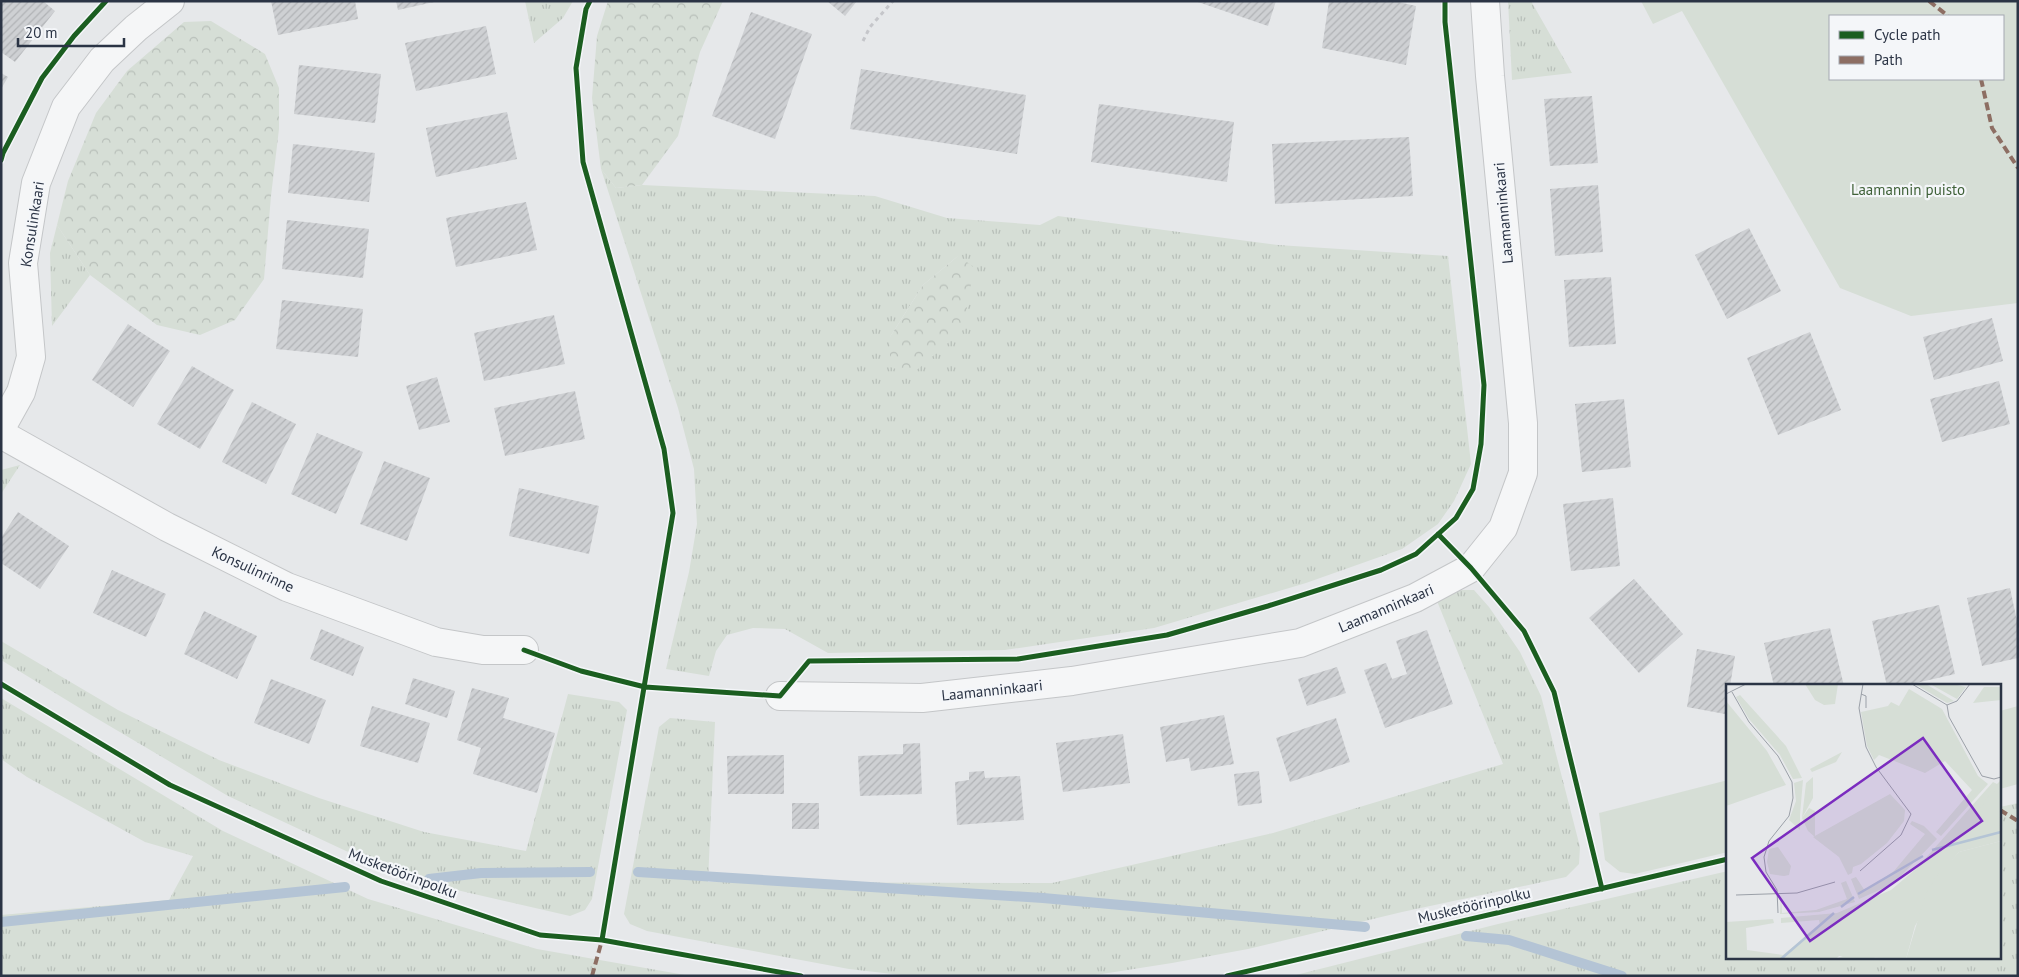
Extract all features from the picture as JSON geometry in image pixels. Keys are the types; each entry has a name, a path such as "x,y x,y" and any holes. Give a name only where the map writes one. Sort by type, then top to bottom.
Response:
{"street":[{"name":"Konsulinkaari","path":"1,428 21,392 31,357 23,263 36,183 59,124 66,107 102,60 136,28 170,1"},
{"name":"Laamanninkaari","path":"780,696 922,698 1072,681 1300,643 1416,598 1471,568 1503,528 1523,473 1523,423 1491,86 1485,1"},
{"name":"Konsulinrinne","path":"1,434 167,527 287,587 436,642 483,650 524,650"}],"path":[{"path":"863,41 870,27 893,1"}],"green space":[{"path":"525,1 573,1 563,18 534,43"},
{"path":"608,1 723,1 700,52 678,136 642,185 616,188 601,169 592,98 597,36"},
{"path":"1508,1 1531,1 1572,73 1512,80"},
{"name":"Laamannin puisto","path":"1641,1 2018,1 2018,303 1911,316 1840,288 1682,11 1653,24"},
{"path":"211,21 265,54 279,88 279,129 264,279 235,320 200,335 157,325 90,275 57,225 68,181 96,113 127,71 184,22"},
{"path":"601,169 616,188 642,185 875,196 947,218 1040,225 1058,216 1278,245 1448,256 1471,464 1454,501 1438,524 1402,549 1306,583 1154,628 1005,650 828,653 785,629 753,628 727,635 716,651 709,676 666,669 689,572 697,524 694,469 678,408","holes":["958,256 890,337 923,285"]},
{"path":"57,225 90,275 52,326 50,253"},
{"path":"958,256 974,267 963,330 912,374 890,367 890,337 923,285"},
{"path":"20,465 1,494 1,470"},
{"path":"1460,590 1474,590 1489,607 1520,652 1541,696 1580,847 1579,864 1566,877 1402,912 1248,949 1089,976 910,976 849,969 647,931 630,924 624,914 659,727 670,718 715,722 708,882 1052,883 1273,833 1503,764 1437,601"},
{"path":"1,641 118,710 219,760 319,798 424,832 526,851 568,694 619,702 627,710 592,899 585,910 570,916 435,885 346,851 228,796 91,715 1,660"},
{"path":"1,698 223,831 368,899 537,949 691,976 1,976 1,915 169,900 193,856 145,842 27,777 1,759"},
{"path":"2018,706 2018,784 2002,788 2002,710"},
{"path":"1726,781 1726,852 1635,874 1620,872 1605,860 1599,813"},
{"path":"2018,803 2018,976 1292,976 1498,924 1726,871 1726,960 2002,960 2002,807"}],"building":[{"path":"1,1 43,1 55,11 15,62 1,52"},
{"path":"271,1 355,1 358,19 278,35"},
{"path":"396,1 434,1 434,2 398,10"},
{"path":"827,1 857,1 845,16"},
{"path":"1195,1 1276,1 1268,26"},
{"path":"1329,1 1394,1 1416,6 1406,65 1322,48"},
{"path":"751,12 812,34 775,139 712,116"},
{"path":"486,26 496,74 416,91 405,43"},
{"path":"299,65 381,74 375,123 294,114"},
{"path":"861,69 1026,95 1017,154 850,129"},
{"path":"1,73 8,77 1,89"},
{"path":"1592,96 1598,163 1550,166 1544,99"},
{"path":"1099,104 1234,122 1227,182 1091,162"},
{"path":"507,112 517,159 436,177 426,128"},
{"path":"1409,137 1413,196 1275,204 1272,144"},
{"path":"293,144 375,153 369,202 288,193"},
{"path":"1598,185 1603,252 1555,256 1550,189"},
{"path":"526,202 537,250 456,267 446,218"},
{"path":"287,220 369,229 363,278 282,269"},
{"path":"1749,228 1781,291 1727,319 1695,255"},
{"path":"1611,277 1616,344 1569,347 1564,280"},
{"path":"282,300 363,309 358,357 276,349"},
{"path":"554,315 565,364 484,381 474,333"},
{"path":"1992,318 2003,361 1934,380 1923,337"},
{"path":"128,324 170,351 133,407 92,380"},
{"path":"1810,332 1841,410 1778,435 1747,358"},
{"path":"192,366 234,390 200,449 157,424"},
{"path":"437,377 450,422 419,430 406,386"},
{"path":"1999,381 2010,424 1942,442 1930,399"},
{"path":"575,391 585,439 505,456 494,408"},
{"path":"1624,399 1631,467 1582,472 1575,404"},
{"path":"252,402 296,424 266,484 222,462"},
{"path":"317,433 363,452 336,514 291,494"},
{"path":"384,461 430,478 407,541 360,524"},
{"path":"519,488 599,506 589,554 509,536"},
{"path":"1613,498 1620,566 1571,571 1563,504"},
{"path":"18,512 69,546 40,589 1,563 1,538"},
{"path":"112,570 166,594 146,637 93,613"},
{"path":"1634,579 1683,634 1639,673 1589,618"},
{"path":"2010,588 2018,626 2018,658 1982,666 1967,598"},
{"path":"1939,605 1955,674 1912,684 1887,684 1872,621"},
{"path":"204,611 257,636 237,679 184,654"},
{"path":"1830,628 1844,684 1774,684 1764,643"},
{"path":"321,629 364,647 353,676 310,659"},
{"path":"1427,630 1453,704 1385,728 1364,670 1386,663 1392,679 1407,674 1396,641"},
{"path":"1697,649 1735,656 1730,684 1726,684 1725,714 1687,707"},
{"path":"1337,667 1346,693 1307,706 1298,679"},
{"path":"413,678 455,691 447,718 405,704"},
{"path":"271,679 326,700 309,744 254,723"},
{"path":"472,688 509,698 503,718 555,733 537,793 473,774 481,748 457,740"},
{"path":"372,706 430,723 418,763 360,746"},
{"path":"1224,715 1234,764 1191,771 1189,758 1166,762 1160,727"},
{"path":"1336,718 1350,762 1290,782 1276,738"},
{"path":"1123,734 1130,783 1063,792 1056,743"},
{"path":"920,743 922,794 860,796 858,756 903,754 903,744"},
{"path":"784,755 784,794 728,794 727,756"},
{"path":"984,771 985,778 1020,776 1024,820 957,825 955,782 969,780 969,772"},
{"path":"1259,771 1262,803 1238,806 1234,774"},
{"path":"792,803 819,803 819,829 792,829"}],"waterway":[{"path":"429,879 481,873 590,872"},
{"path":"638,872 1043,898 1365,927"},
{"path":"1,922 345,887"},
{"path":"1466,936 1509,940 1622,976"}],"marked path":[{"path":"1929,1 1947,15"},
{"path":"1981,80 1992,128 2018,168"},
{"path":"2002,811 2018,821"},
{"path":"592,976 602,940"}],"cycle path":[{"path":"1,160 42,78 74,36 106,1"},
{"path":"590,1 586,9 576,68 583,162 664,449 673,513 602,940"},
{"path":"524,650 581,671 645,687 780,696 809,661 1018,659 1167,635 1268,606 1381,570 1416,554 1456,518 1473,489 1481,444 1484,385 1445,22 1445,1"},
{"path":"1438,534 1471,568 1524,631 1554,692 1602,889"},
{"name":"Musketöörinpolku","path":"1,684 170,785 381,881 540,935 602,940 801,976"},
{"name":"Musketöörinpolku","path":"1227,976 1726,859"}]}
